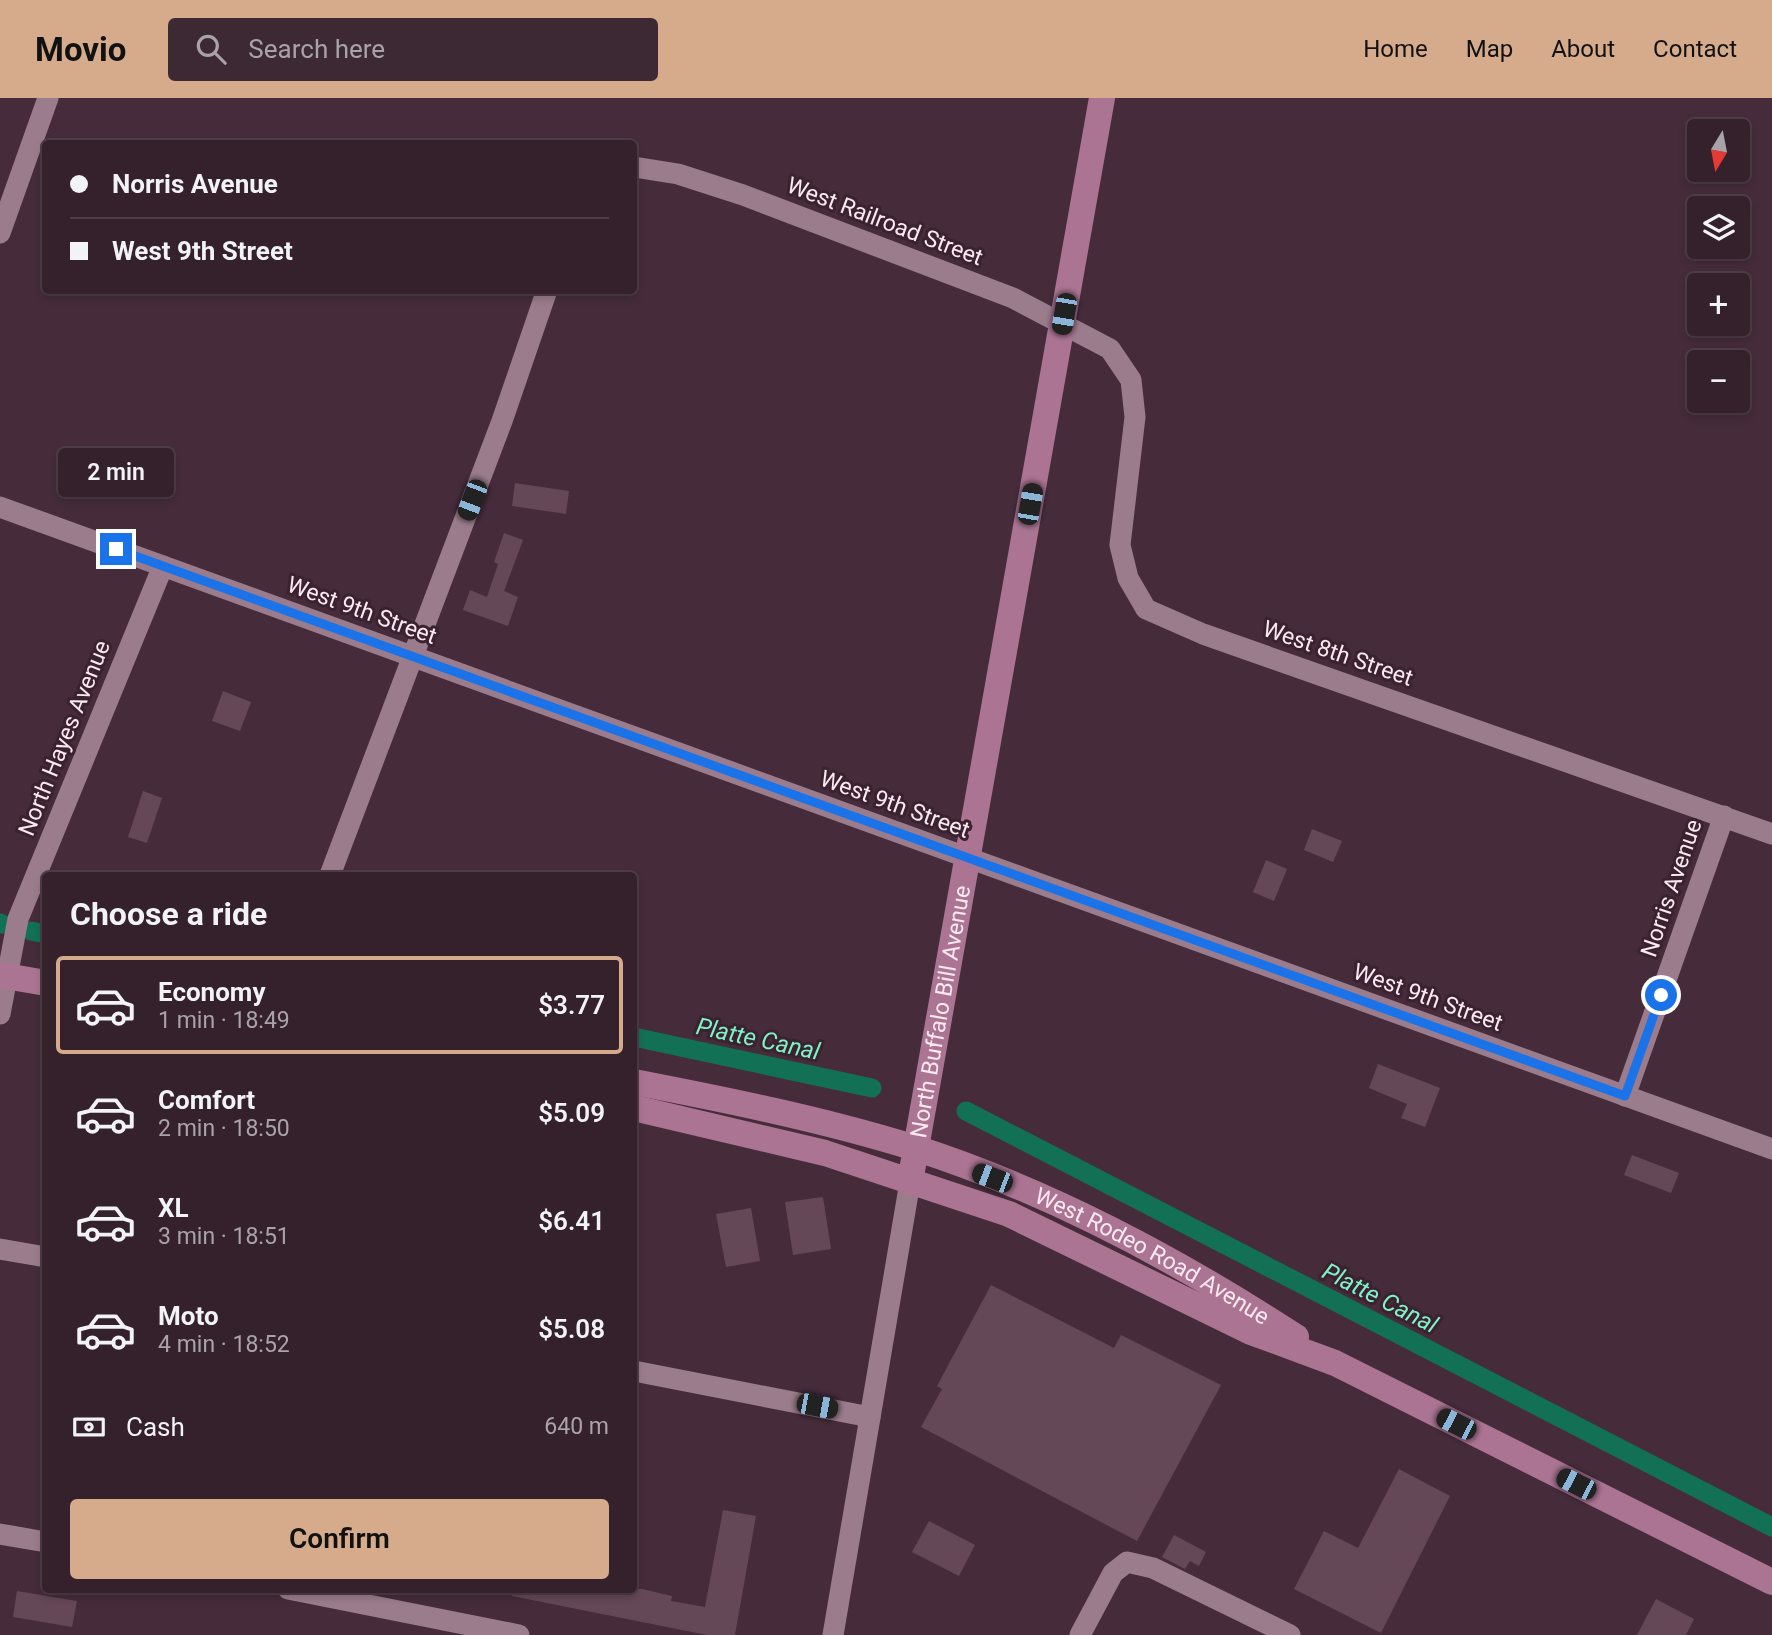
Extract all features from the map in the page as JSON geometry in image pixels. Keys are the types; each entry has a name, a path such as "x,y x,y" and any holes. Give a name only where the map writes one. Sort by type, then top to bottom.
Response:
{"main road":[{"name":"North Buffalo Bill Avenue","path":"910,1182 1102,98"},
{"path":"3,976 42,982"},
{"name":"West Rodeo Road Avenue","path":"637,1083 828,1122 915,1149 1094,1222 1260,1314 1335,1363"},
{"name":"West Rodeo Road Avenue","path":"637,1109 825,1153 1009,1214 1251,1332 1335,1363 1772,1582"}],"street":[{"path":"0,233 48,98"},
{"name":"West Railroad Street","path":"637,167 678,174 743,195 1013,298 1110,349"},
{"path":"331,872 502,421 546,294"},
{"name":"West 8th Street","path":"1110,349 1131,380 1135,417 1120,545 1128,578 1146,609 1203,634 1772,834"},
{"name":"West 9th Street","path":"0,507 1772,1149"},
{"name":"North Hayes Avenue","path":"0,1014 3,976 18,919 163,566"},
{"name":"Norris Avenue","path":"1625,1096 1724,816"},
{"name":"North Buffalo Bill Avenue","path":"833,1635 910,1182"},
{"path":"0,1249 42,1256"},
{"path":"637,1372 870,1417"},
{"path":"0,1534 42,1541"},
{"path":"1080,1635 1113,1573 1127,1562 1153,1567 1290,1635"},
{"path":"308,1593 519,1635"}],"building":[{"path":"515,483 569,491 566,514 512,506"},
{"path":"504,533 523,540 504,591 518,597 508,626 463,610 470,590 487,597 498,564 494,562"},
{"path":"223,691 251,702 240,731 212,721"},
{"path":"143,791 162,798 147,843 128,837"},
{"path":"1312,829 1342,841 1333,862 1304,850"},
{"path":"1266,860 1287,869 1274,901 1253,892"},
{"path":"1378,1064 1440,1088 1425,1127 1401,1118 1407,1104 1369,1088"},
{"path":"1632,1155 1679,1173 1671,1193 1624,1175"},
{"path":"823,1197 831,1249 793,1255 785,1202"},
{"path":"751,1208 760,1261 726,1267 716,1214"},
{"path":"991,1285 1114,1348 1121,1335 1221,1385 1137,1541 921,1427 942,1389 937,1386"},
{"path":"1399,1469 1450,1496 1381,1633 1294,1589 1324,1531 1358,1548"},
{"path":"723,1510 756,1516 735,1635 707,1635 512,1596 512,1593 637,1593 637,1589 642,1589 672,1596 671,1601 705,1607"},
{"path":"929,1521 975,1545 959,1576 912,1552"},
{"path":"1174,1535 1206,1552 1199,1566 1190,1561 1185,1569 1162,1557"},
{"path":"17,1591 77,1601 72,1627 13,1617"},
{"path":"1656,1599 1694,1619 1686,1635 1637,1635"}],"waterway":[{"name":"Platte Canal","path":"31,931 42,933"},
{"name":"Platte Canal","path":"637,1038 872,1088"},
{"name":"Platte Canal","path":"966,1111 1772,1527"}],"route":[{"path":"116,549 1625,1096 1661,995"}]}
